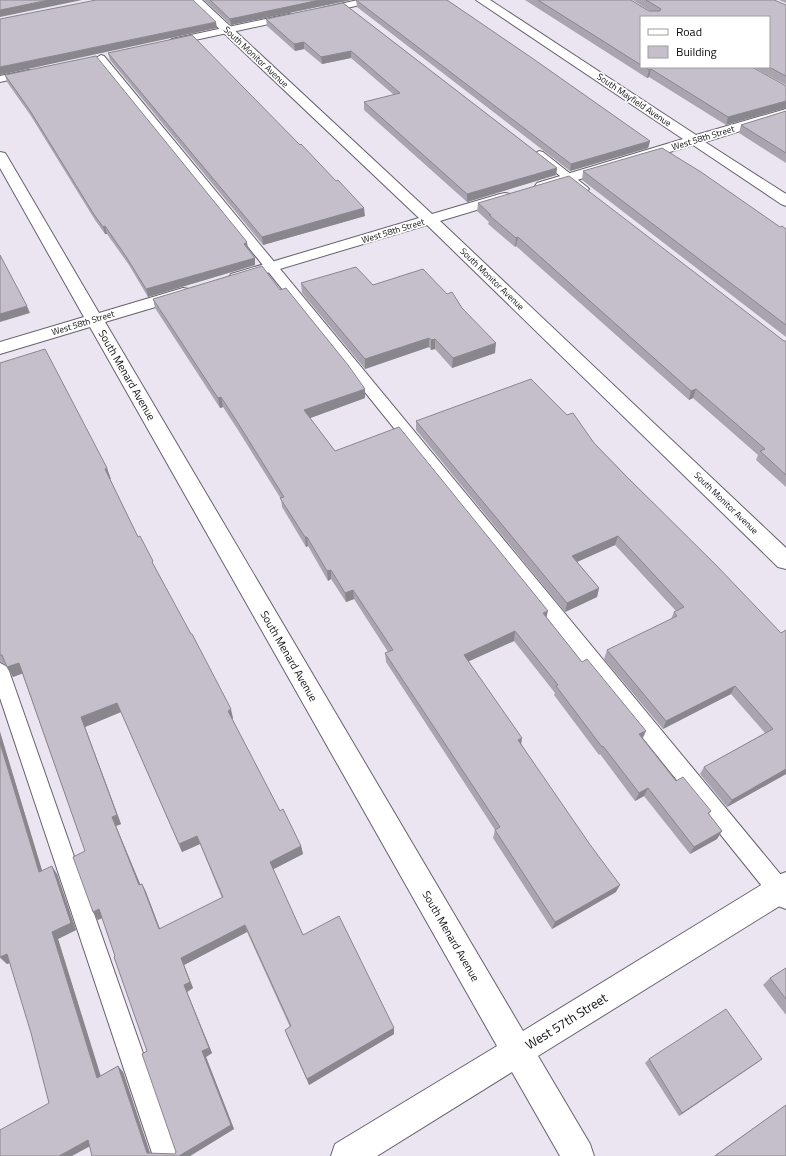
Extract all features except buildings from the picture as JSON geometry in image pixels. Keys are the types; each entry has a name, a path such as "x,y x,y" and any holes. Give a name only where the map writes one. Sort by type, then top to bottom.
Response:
{"street":[{"name":"South Monitor Avenue","path":"195,0 430,220 786,561"},
{"name":"South Mayfield Avenue","path":"482,0 786,201"},
{"name":"West 58th Street","path":"226,281 786,113"},
{"name":"South Menard Avenue","path":"0,156 578,1156"},
{"name":"West 58th Street","path":"0,348 196,290"},
{"name":"West 57th Street","path":"347,1156 517,1050 784,891"}],"lane":[{"path":"316,11 370,0"},
{"path":"346,5 358,15"},
{"path":"162,44 302,14"},
{"path":"101,58 784,891"},
{"path":"0,79 39,71"},
{"path":"533,150 592,196"},
{"path":"0,671 166,1156"}]}
